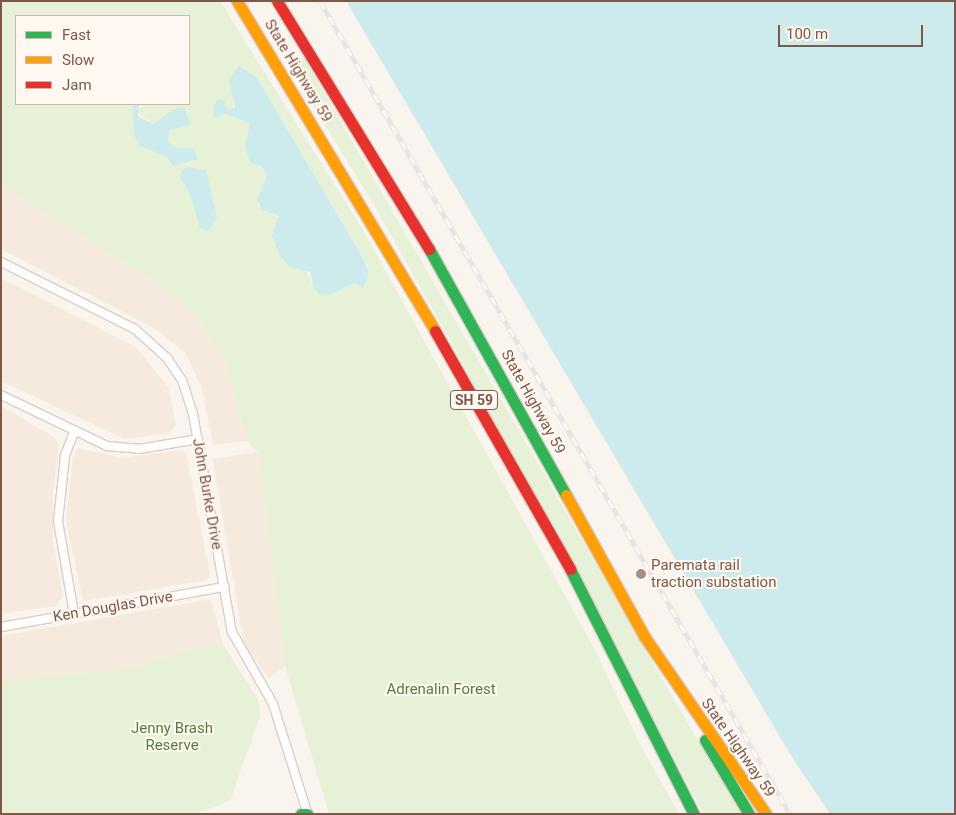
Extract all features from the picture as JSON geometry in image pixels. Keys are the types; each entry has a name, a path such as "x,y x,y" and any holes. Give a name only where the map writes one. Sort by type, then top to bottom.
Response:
{"main road":[{"name":"State Highway 59","path":"237,1 386,245 575,578 694,814"},
{"name":"State Highway 59","path":"277,1 444,274 644,636 766,814"},
{"path":"644,636 749,814"}],"street":[{"name":"John Burke Drive","path":"1,262 151,341 182,380 198,439 234,639 273,704 305,813"},
{"path":"1,395 99,444 126,449 198,439"},
{"path":"74,432 65,456 58,521 74,614"},
{"name":"Ken Douglas Drive","path":"1,627 224,587"}],"shaded area":[{"path":"1,186 163,287 198,318 224,358 247,441 213,445 202,389 186,354 154,328 1,249"},
{"path":"1,278 136,347 168,387 176,425 169,433 124,439 1,381"},
{"path":"1,406 54,437 59,444 53,490 53,542 63,596 56,606 1,614"},
{"path":"78,448 122,458 181,450 186,453 210,574 208,580 83,601 66,521 73,458"},
{"path":"258,452 286,666 269,678 244,644 213,459"},
{"path":"211,599 223,644 188,650 131,668 1,681 1,636"}],"green space":[{"name":"Adrenalin Forest","path":"1,1 220,1 363,230 594,648 641,746 679,814 329,814 286,669 258,452 247,441 224,358 198,318 163,287 1,186","holes":["257,78 368,266 364,287 354,283 330,295 312,283 306,269 289,267 274,244 273,233 280,219 259,207 257,200 267,176 245,146 250,124 227,114 214,118 214,107 224,105 227,110 234,109 232,86"]},
{"path":"303,56 741,814 704,814 455,349 374,205 288,64"},
{"name":"Jenny Brash Reserve","path":"223,644 259,701 260,716 230,801 194,814 1,814 1,681 131,668 188,650"}],"water":[{"path":"346,1 955,1 955,814 830,814 793,759"},
{"path":"239,66 257,78 363,258 369,272 363,288 354,283 330,295 320,294 314,288 310,272 289,267 279,254 272,236 279,216 262,210 257,200 267,176 262,167 250,162 245,146 250,124 227,114 214,118 213,107 218,99 224,100 227,110 235,107 229,79"},
{"path":"133,105 142,105 139,106 138,116 153,124 176,108 185,107 191,125 169,131 168,142 176,148 194,148 198,159 173,166 166,156 140,146 134,135"},
{"path":"188,167 206,170 217,219 207,231 200,228 189,191 180,178 182,170"}],"railway":[{"path":"320,1 790,814"}],"traffic: fast":[{"path":"429,249 566,495"},
{"path":"570,569 694,814"},
{"path":"705,740 749,814"},
{"path":"301,814 307,814"}],"traffic: slow":[{"path":"237,1 435,331"},
{"path":"566,495 644,636 766,814"}],"traffic: jam":[{"path":"277,1 429,249"},
{"path":"435,331 570,569"}],"place":[{"name":"Paremata rail traction substation","path":"641,574"}]}
